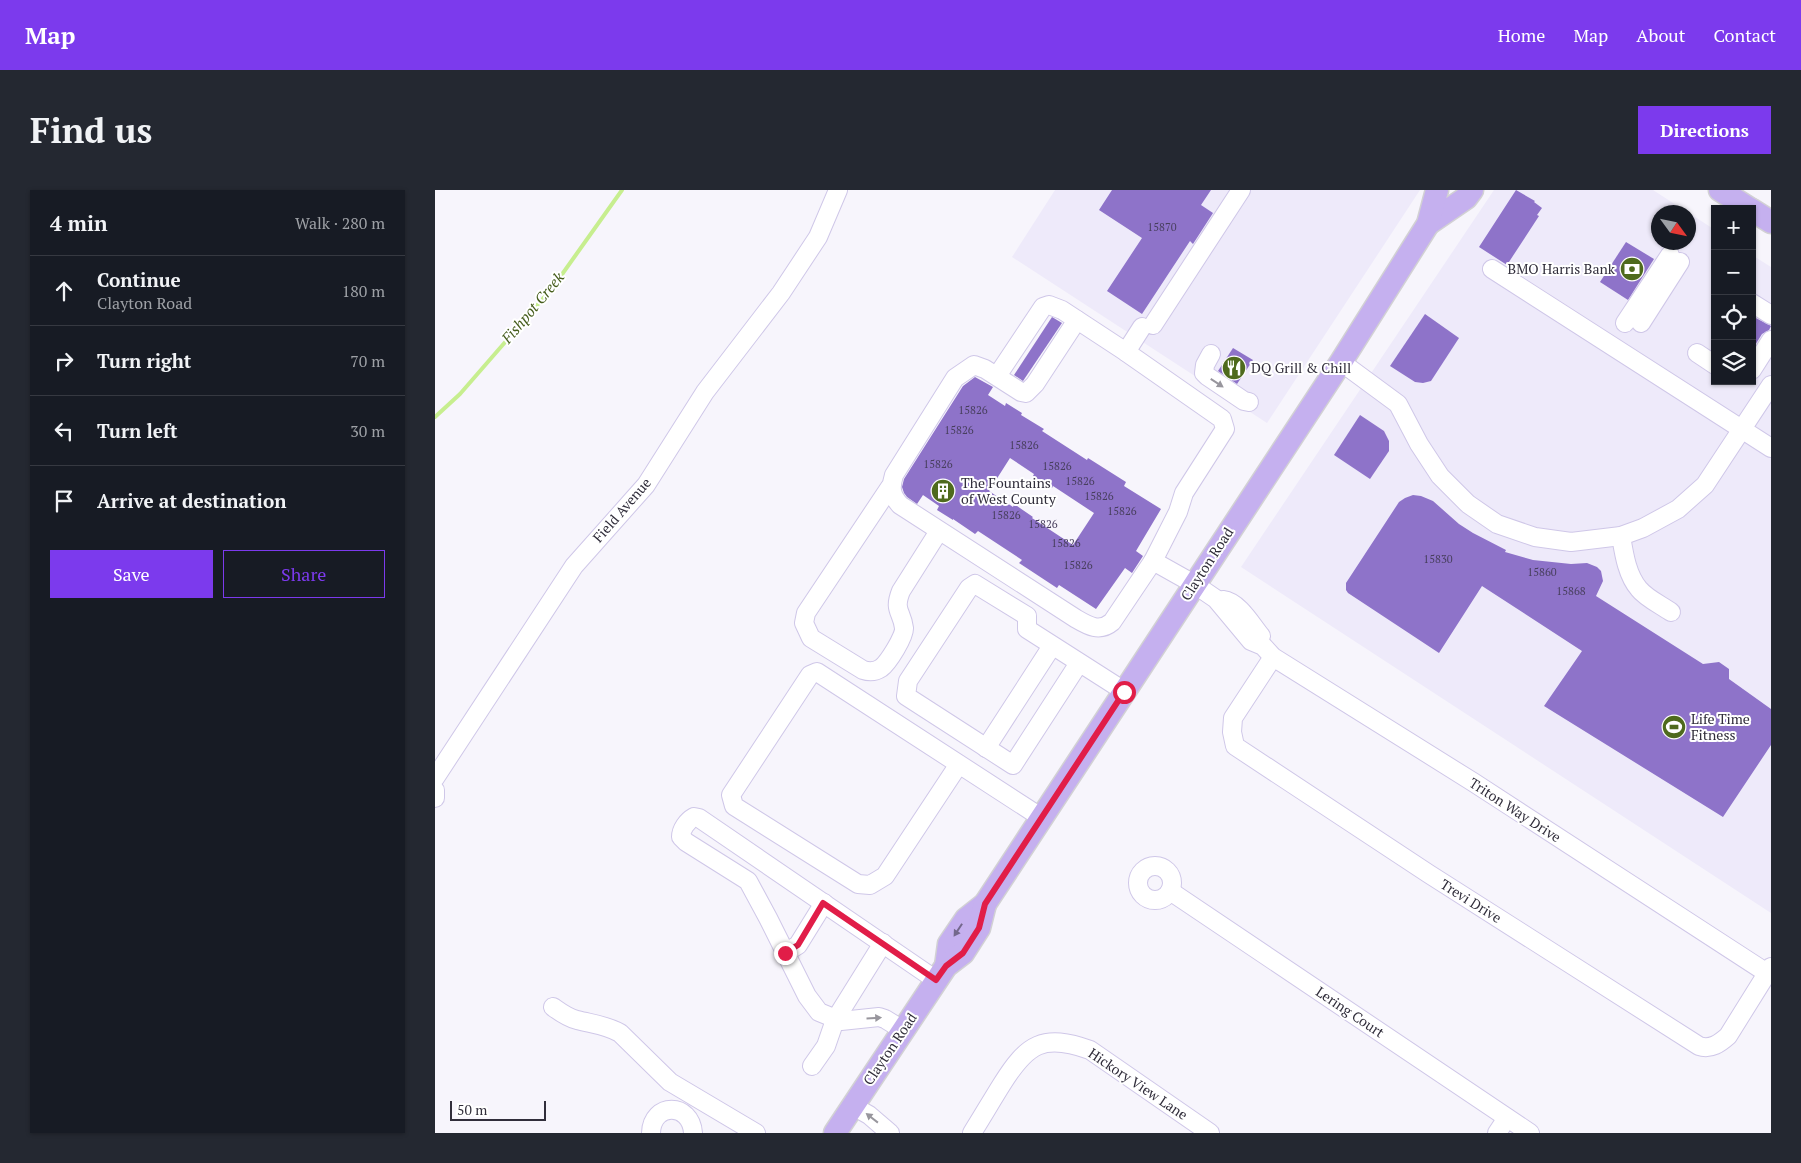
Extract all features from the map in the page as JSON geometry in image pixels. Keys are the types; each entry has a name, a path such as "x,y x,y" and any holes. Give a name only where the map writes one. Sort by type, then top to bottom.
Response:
{"main road":[{"name":"Clayton Road","path":"840,1131 853,1106 941,973 949,944 966,919 985,904 1341,362 1428,224 1437,190"},
{"name":"Clayton Road","path":"1428,224 1467,198 1471,190"},
{"path":"1720,190 1743,205"},
{"path":"1756,213 1771,222"}],"street":[{"name":"Field Avenue","path":"435,778 574,566 646,485 705,392 786,285 818,238 838,190"},
{"path":"1126,352 1147,326 1241,190"},
{"path":"1678,260 1637,323 1678,260"},
{"path":"1492,269 1771,448"},
{"path":"890,486 893,496 900,505 1075,618 1095,628 1107,626 1112,622 1153,561 1178,512 1184,493 1225,429 1222,419 1126,352 1077,320 1049,305 1043,307 997,376"},
{"path":"1756,306 1771,315"},
{"path":"939,531 901,591 897,601 904,634 881,669 871,672 863,670 811,638 803,623 806,613 890,486 894,475 955,378 974,365 985,369 1021,392 1026,393 1035,384 1077,320"},
{"path":"1756,364 1771,340"},
{"path":"1697,353 1711,362"},
{"path":"1211,354 1205,365 1207,376 1244,401 1249,402"},
{"path":"1341,362 1398,404 1419,444 1440,476 1467,504 1497,524 1535,537 1571,542 1621,536 1643,528 1678,509 1705,485 1771,385"},
{"path":"1621,536 1632,580 1639,590 1671,612"},
{"name":"Triton Way Drive","path":"1153,561 1216,599 1228,601 1243,614 1261,637 1268,652 1769,970"},
{"path":"1079,663 1013,765 906,696 908,681 969,588 975,584 1027,616 1027,629 1124,692"},
{"path":"986,748 1052,646"},
{"name":"Trevi Drive","path":"1268,652 1233,718 1232,732 1235,746 1453,890 1699,1046 1706,1048 1718,1044 1728,1036 1769,970"},
{"path":"959,764 885,876 870,884 857,884 734,806 731,795 810,674 817,672 959,764 1042,818"},
{"path":"435,790 435,798"},
{"path":"903,1030 889,1020 879,1017 838,1021 819,1012 807,996 748,881 687,842 681,837 681,832 690,819 694,817 699,818 898,954 941,973"},
{"path":"748,881 762,861"},
{"name":"Lering Court","path":"1170,891 1530,1133"},
{"path":"785,953 798,945 823,903"},
{"path":"812,1066 826,1046 838,1021 883,944"},
{"path":"553,1007 577,1020 611,1028 620,1034 670,1082 756,1133"},
{"name":"Hickory View Lane","path":"972,1133 1015,1063 1026,1052 1044,1044 1078,1046 1090,1050 1210,1133"},
{"path":"853,1106 869,1115 890,1133"},
{"path":"651,1133 653,1121 657,1116 669,1110 687,1115 698,1131"},
{"path":"1497,1133 1507,1118"}],"shaded area":[{"path":"1055,190 1420,190 1267,423 1012,257"},
{"path":"1494,190 1653,190 1676,205 1651,205 1651,250 1696,250 1696,218 1711,227 1711,385 1756,385 1756,258 1771,267 1771,913 1241,567"}],"building":[{"path":"1112,190 1211,190 1201,205 1213,213 1193,244 1190,241 1142,314 1107,291 1142,238 1099,210"},
{"path":"1516,190 1535,201 1542,208 1537,215 1539,216 1507,265 1479,247"},
{"name":"BMO Harris Bank","path":"1626,242 1654,259 1628,300 1600,282"},
{"path":"1425,314 1459,338 1431,381 1423,383 1415,382 1390,366"},
{"path":"1052,317 1062,323 1023,381 1014,375"},
{"path":"1756,318 1771,326 1769,330 1762,334 1756,344"},
{"name":"DQ Grill & Chill","path":"1233,348 1253,360 1237,384 1218,371"},
{"name":"The Fountains of West County","path":"975,377 993,387 988,395 1005,406 1006,403 1022,413 1021,415 1044,429 1042,431 1126,482 1124,486 1161,509 1136,551 1143,556 1132,573 1125,568 1096,609 1059,585 1057,588 1019,563 1022,560 978,531 975,534 937,510 939,506 923,495 917,504 904,493 902,487 904,479 963,386","holes":["1010,458 1034,474 1033,476 1052,488 1053,486 1094,513 1073,545 1014,504 1013,507 989,491"]},
{"path":"1360,415 1384,431 1389,441 1389,451 1370,479 1334,455"},
{"path":"1413,495 1433,501 1459,524 1506,550 1505,552 1533,560 1571,564 1587,563 1597,567 1601,571 1603,581 1596,596 1703,664 1719,662 1729,669 1729,679 1771,709 1771,745 1723,817 1544,706 1582,651 1482,586 1439,653 1348,593 1346,583 1399,502"}],"waterway":[{"name":"Fishpot Creek","path":"435,417 460,394 553,287 622,190"}],"place":[{"name":"BMO Harris Bank","path":"1632,269"},
{"name":"DQ Grill & Chill","path":"1234,368"},
{"name":"The Fountains of West County","path":"943,491"},
{"name":"Life Time Fitness","path":"1674,727"}],"route":[{"path":"785,953 798,945 823,903 936,980 946,966 963,953 979,928 985,904 1124,692"}]}
